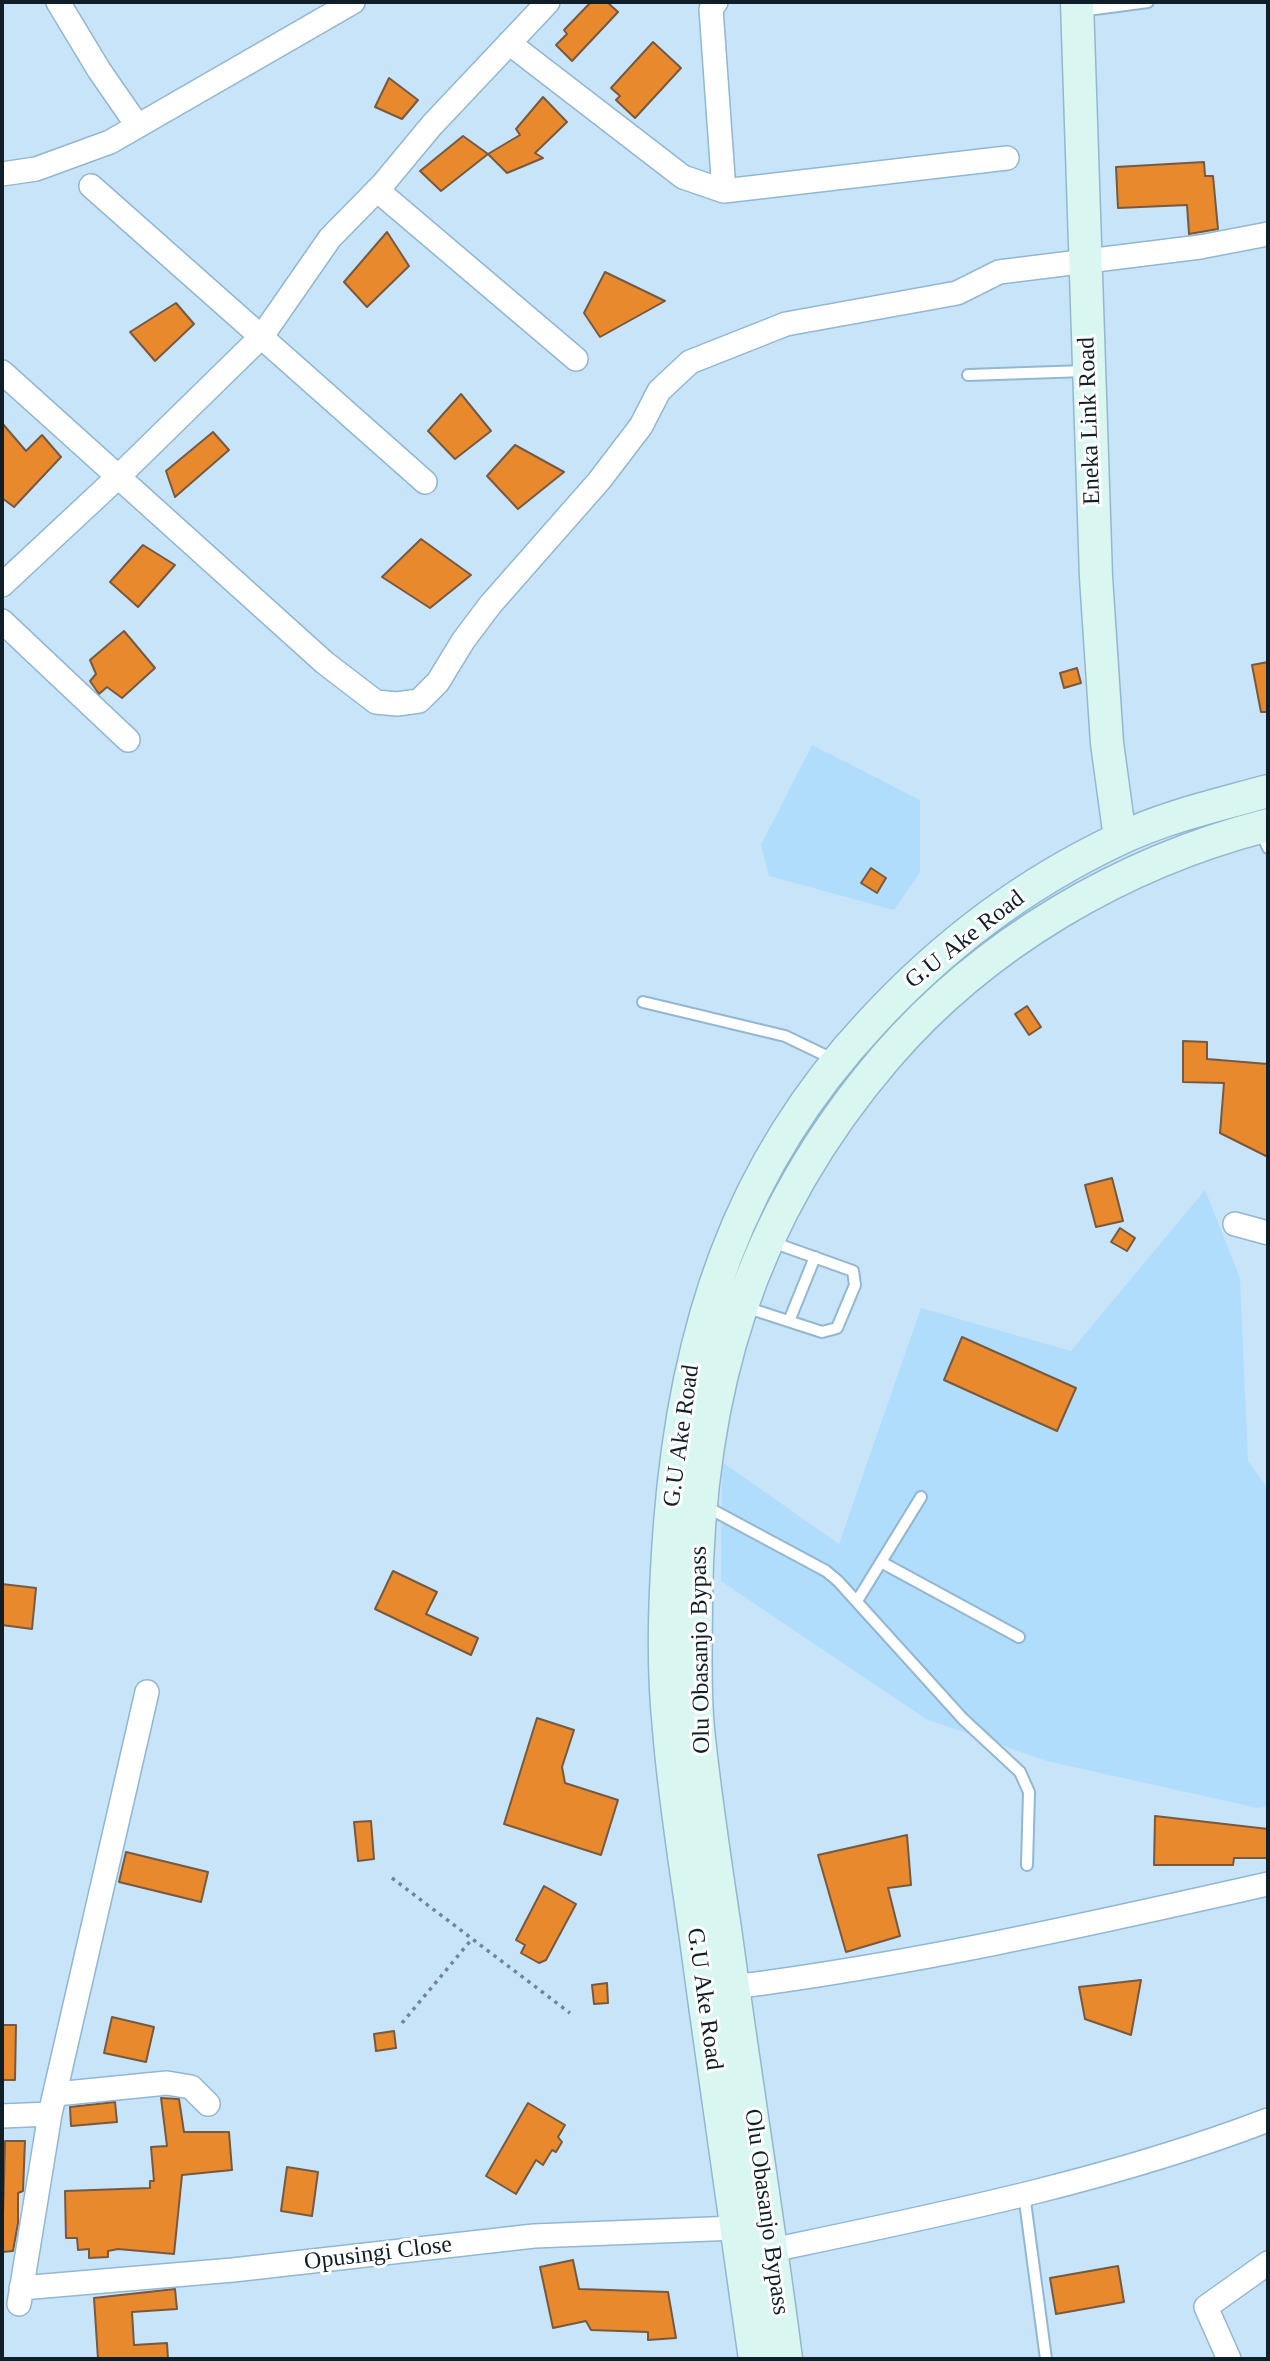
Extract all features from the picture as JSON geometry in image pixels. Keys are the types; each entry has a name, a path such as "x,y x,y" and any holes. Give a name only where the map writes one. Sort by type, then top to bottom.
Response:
{"main road":[{"name":"Eneka Link Road","path":"1077,7 1088,371 1107,743 1120,838"},
{"name":"G.U Ake Road","path":"755,2359 668,1727 666,1575 672,1495 694,1350 719,1268 752,1193 790,1128 838,1061 903,988 967,934 1049,876 1120,838 1196,811 1268,791"},
{"name":"Olu Obasanjo Bypass","path":"786,2359 698,1726 696,1576 700,1503 707,1440 720,1374 741,1306 791,1188 861,1086 931,1006 990,961 1087,896 1165,858 1265,834"}],"street":[{"path":"58,2 99,70 137,125"},
{"path":"2,174 36,169 110,142 353,2"},
{"path":"2,585 119,476 262,335 330,238 377,190 432,124 548,2"},
{"path":"716,2 711,9 724,191"},
{"path":"509,43 683,177 724,191 1007,158"},
{"path":"91,186 425,482"},
{"path":"377,190 576,359"},
{"path":"2,372 325,663 376,702 397,704 419,701 438,682 463,641 490,605 607,470 641,426 659,391 690,362 786,324 957,293 999,272 1200,247 1268,234"},
{"path":"2,621 128,740"},
{"path":"1235,1224 1268,1233"},
{"path":"53,2104 147,1692"},
{"path":"733,1987 848,1972 1006,1943 1268,1884"},
{"path":"2,2116 167,2082 191,2087 208,2104"},
{"name":"Opusingi Close","path":"53,2104 20,2296 534,2236 736,2228"},
{"path":"772,2250 1024,2194 1223,2138 1268,2120"},
{"path":"1230,2359 1206,2306 1268,2263"}],"lane":[{"path":"1077,7 1147,2"},
{"path":"968,375 1088,371"},
{"path":"643,1002 785,1036 838,1061"},
{"path":"741,1306 822,1332 836,1328 855,1285 853,1271 767,1240"},
{"path":"789,1321 815,1258"},
{"path":"857,1601 921,1497"},
{"path":"700,1503 826,1571 857,1601 955,1710 1020,1772 1029,1792 1027,1865"},
{"path":"881,1562 1019,1637"},
{"path":"1024,2194 1046,2359"}],"path":[{"path":"392,1878 570,2013"},
{"path":"402,2023 472,1939"}],"shaded area":[{"path":"812,745 920,800 920,872 894,910 769,876 761,845"},
{"path":"1205,1190 1240,1278 1248,1461 1268,1489 1268,1806 1258,1808 1047,1761 926,1719 721,1581 722,1462 839,1544 921,1308 1071,1351"}],"building":[{"path":"591,2 607,2 618,12 572,61 556,45 567,34 564,30"},
{"path":"653,42 681,68 635,118 616,100 620,96 611,88"},
{"path":"389,78 418,100 402,119 375,107"},
{"path":"543,97 567,122 535,153 543,158 507,173 488,154 520,135 516,129"},
{"path":"463,136 488,154 441,191 420,171"},
{"path":"1204,162 1205,176 1213,176 1218,229 1189,234 1187,205 1118,208 1116,167"},
{"path":"387,232 409,266 367,307 344,282"},
{"path":"605,272 665,301 600,337 584,313"},
{"path":"176,303 194,324 155,361 130,332"},
{"path":"461,394 491,431 455,459 428,431"},
{"path":"2,423 26,451 42,435 61,457 14,507 2,498"},
{"path":"213,432 229,450 175,497 166,471"},
{"path":"515,445 564,472 518,509 487,476"},
{"path":"421,539 471,575 430,608 382,577"},
{"path":"143,545 175,565 138,607 110,582"},
{"path":"124,631 155,668 122,698 107,687 99,694 90,681 96,674 90,660"},
{"path":"1268,662 1268,712 1261,712 1252,665"},
{"path":"1077,668 1081,683 1064,688 1060,673"},
{"path":"871,868 886,878 877,893 861,883"},
{"path":"1027,1006 1041,1027 1029,1035 1015,1014"},
{"path":"1183,1041 1207,1042 1207,1059 1268,1064 1268,1157 1220,1133 1224,1083 1183,1082"},
{"path":"1112,1178 1123,1221 1096,1227 1085,1185"},
{"path":"1120,1228 1135,1238 1127,1251 1111,1242"},
{"path":"962,1337 1076,1388 1057,1431 944,1380"},
{"path":"393,1571 437,1592 426,1614 478,1638 471,1655 375,1609"},
{"path":"2,1584 36,1588 32,1629 2,1625"},
{"path":"537,1718 574,1730 562,1767 565,1783 618,1800 601,1855 504,1824"},
{"path":"1155,1816 1268,1829 1268,1858 1234,1858 1233,1865 1154,1865"},
{"path":"371,1821 374,1859 358,1861 354,1822"},
{"path":"907,1835 911,1885 888,1888 900,1936 846,1952 818,1855"},
{"path":"126,1852 208,1872 201,1902 119,1882"},
{"path":"544,1886 576,1904 546,1960 539,1963 521,1953 525,1945 516,1940"},
{"path":"1141,1980 1131,2035 1085,2019 1079,1987"},
{"path":"607,1983 608,2003 594,2004 592,1985"},
{"path":"112,2017 154,2027 146,2062 104,2053"},
{"path":"2,2025 16,2025 15,2080 2,2080"},
{"path":"394,2031 396,2048 376,2051 374,2034"},
{"path":"161,2098 179,2099 184,2132 229,2132 232,2170 182,2175 174,2254 118,2249 108,2251 108,2257 89,2258 89,2249 78,2250 77,2238 66,2238 65,2191 150,2188 150,2181 154,2181 151,2147 167,2146"},
{"path":"115,2102 117,2122 71,2126 70,2107"},
{"path":"528,2103 565,2125 558,2137 562,2142 556,2152 552,2150 543,2165 536,2160 516,2194 486,2176"},
{"path":"5,2141 25,2141 23,2191 18,2193 18,2223 13,2251 2,2252"},
{"path":"287,2167 318,2172 312,2216 281,2211"},
{"path":"573,2260 579,2289 668,2292 676,2338 648,2340 648,2332 591,2330 586,2321 553,2328 540,2267"},
{"path":"1118,2266 1124,2302 1056,2314 1050,2278"},
{"path":"175,2289 177,2309 132,2312 134,2345 167,2343 168,2359 98,2359 94,2298"}]}
